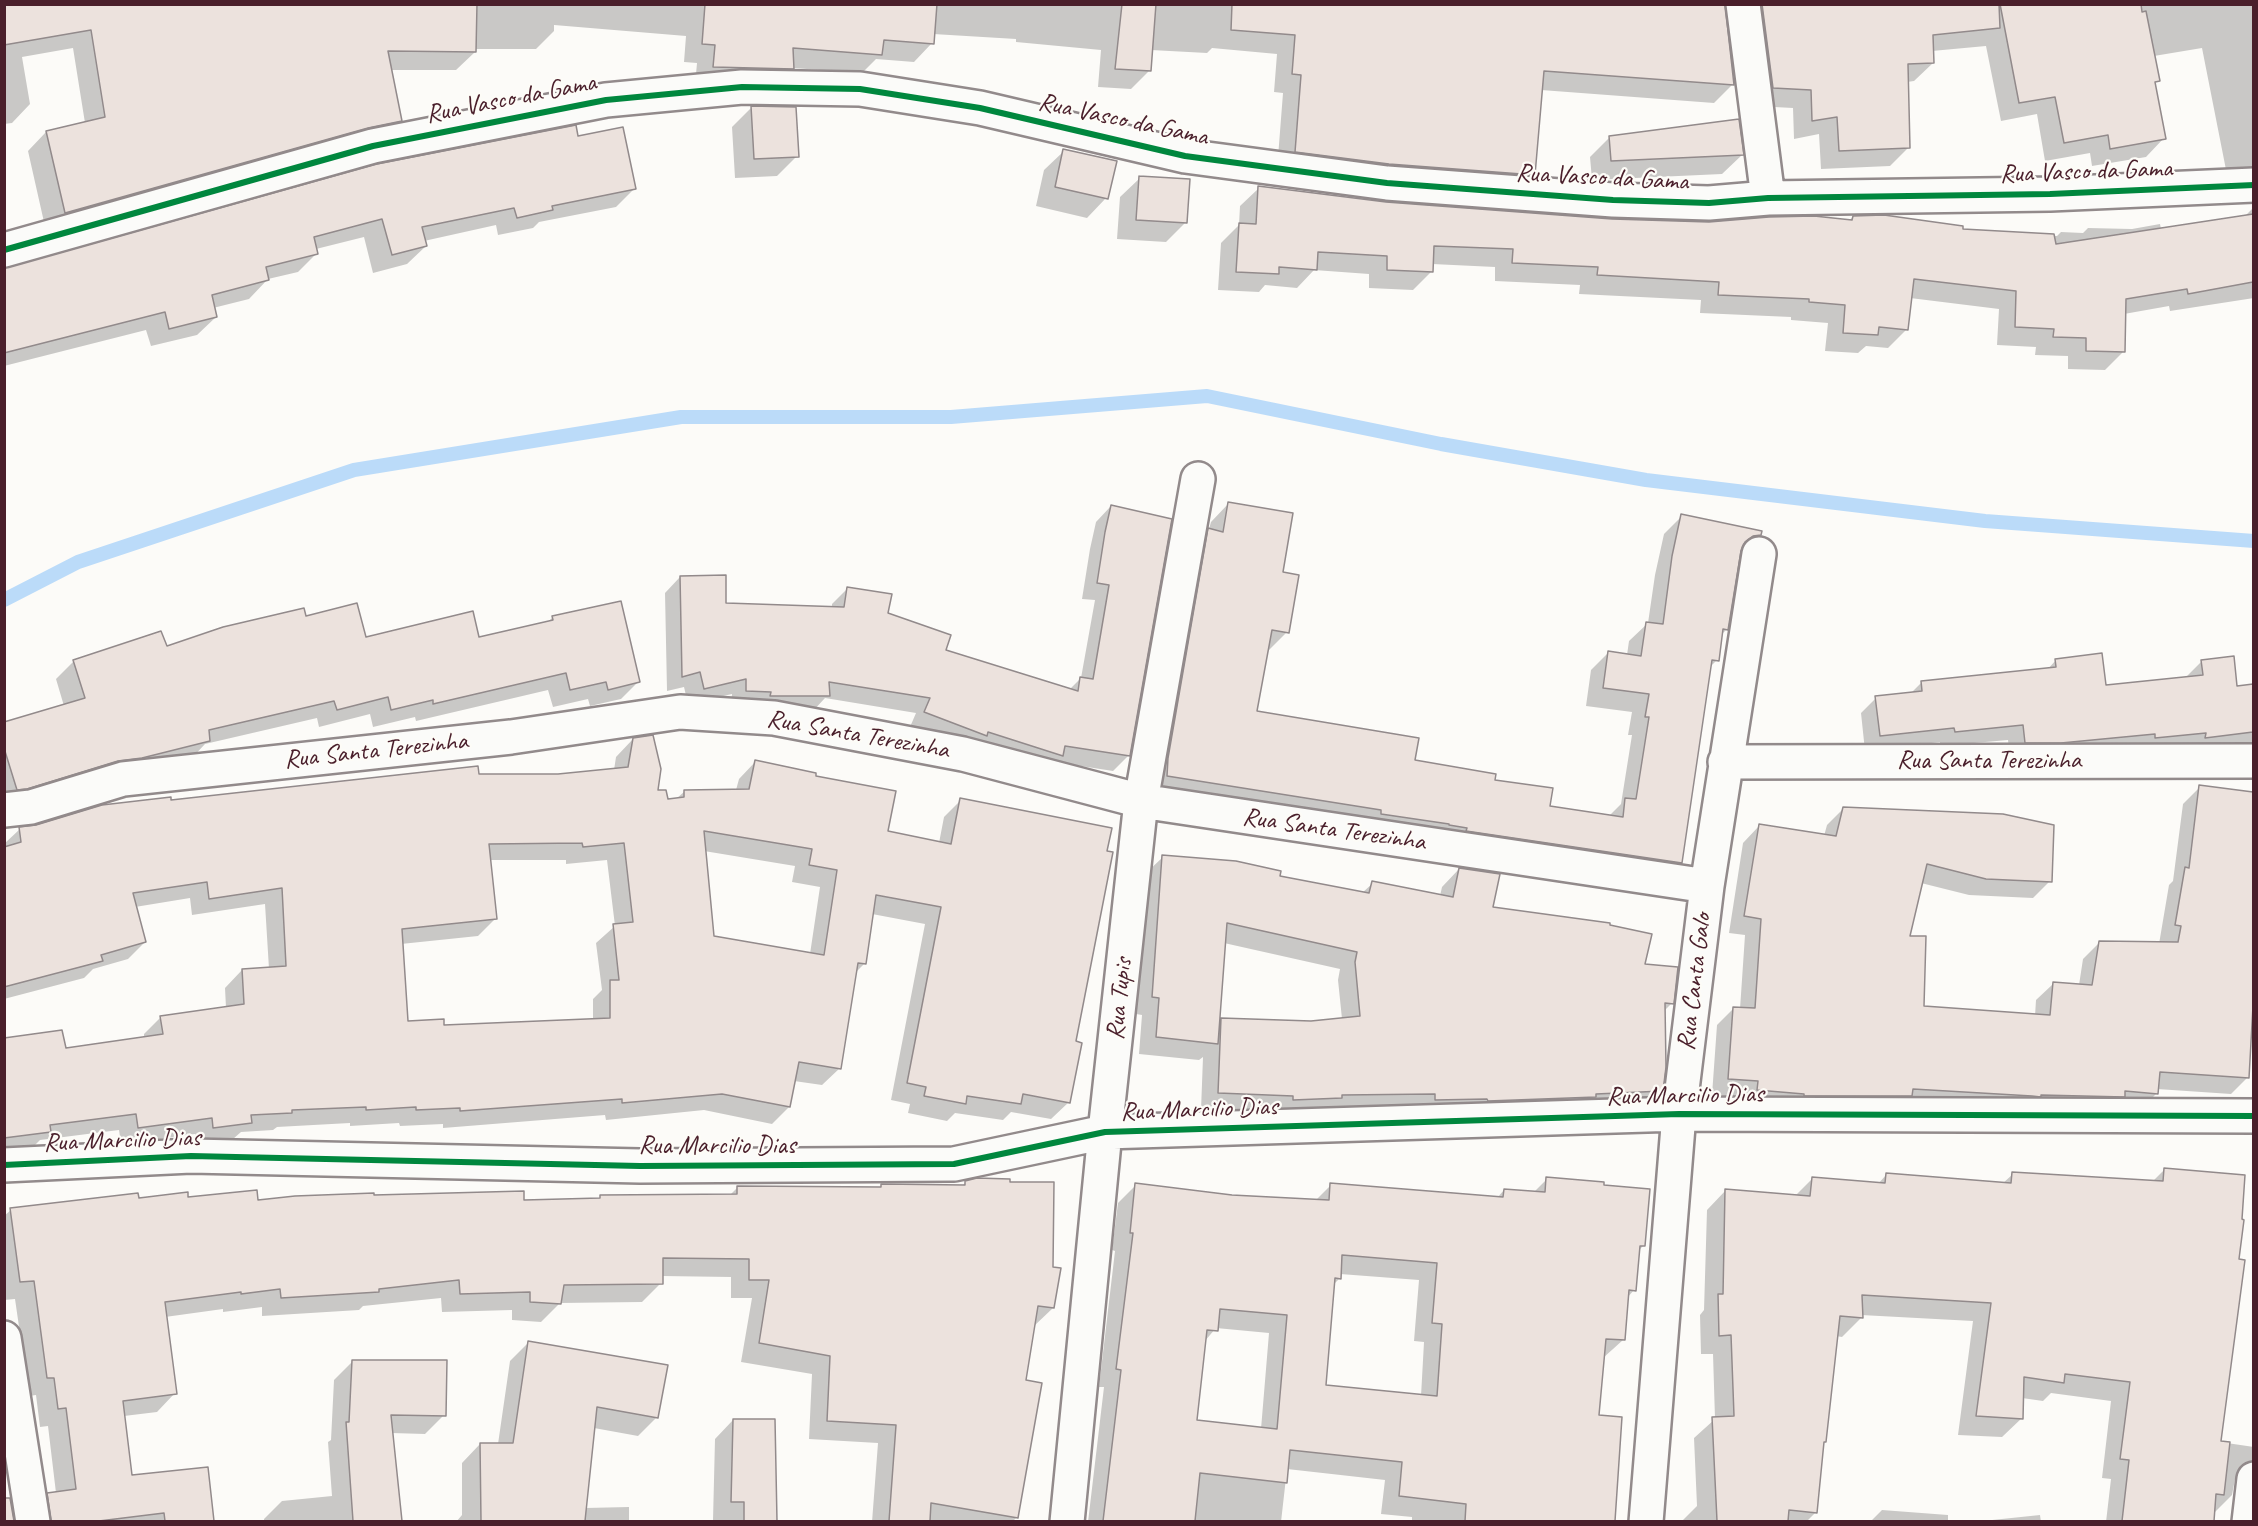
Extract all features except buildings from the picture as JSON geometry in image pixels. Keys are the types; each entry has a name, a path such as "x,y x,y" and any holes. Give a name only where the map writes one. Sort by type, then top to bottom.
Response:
{"street":[{"path":"1743,4 1768,198"},
{"name":"Rua Vasco da Gama","path":"4,250 373,146 606,100 742,87 860,89 980,108 1185,156 1387,183 1613,201 1708,203 1768,198 2050,194 2253,185"},
{"name":"Rua Tupis","path":"1067,1521 1105,1132 1141,801 1198,479"},
{"name":"Rua Canta Galo","path":"1646,1521 1678,1114 1707,886 1759,554"},
{"name":"Rua Santa Terezinha","path":"4,810 31,807 123,779 511,737 680,712 774,718 963,754 1141,801 1707,886"},
{"name":"Rua Santa Terezinha","path":"1725,762 2253,761"},
{"name":"Rua Marcilio Dias","path":"4,1165 191,1156 640,1166 954,1164 1105,1132 1678,1114 2253,1116"},
{"path":"4,1338 33,1521"},
{"path":"2249,1521 2253,1479"}],"waterway":[{"path":"4,600 78,562 354,470 681,417 951,417 1207,396 1441,444 1646,480 1985,521 2254,541"}],"cycle path":[{"path":"4,250 373,146 606,100 742,87 860,89 980,108 1185,156 1387,183 1613,200 1709,203 1768,198 2050,194 2254,185"},
{"path":"4,1165 191,1156 640,1166 954,1164 1105,1132 1679,1114 2254,1116"}]}
